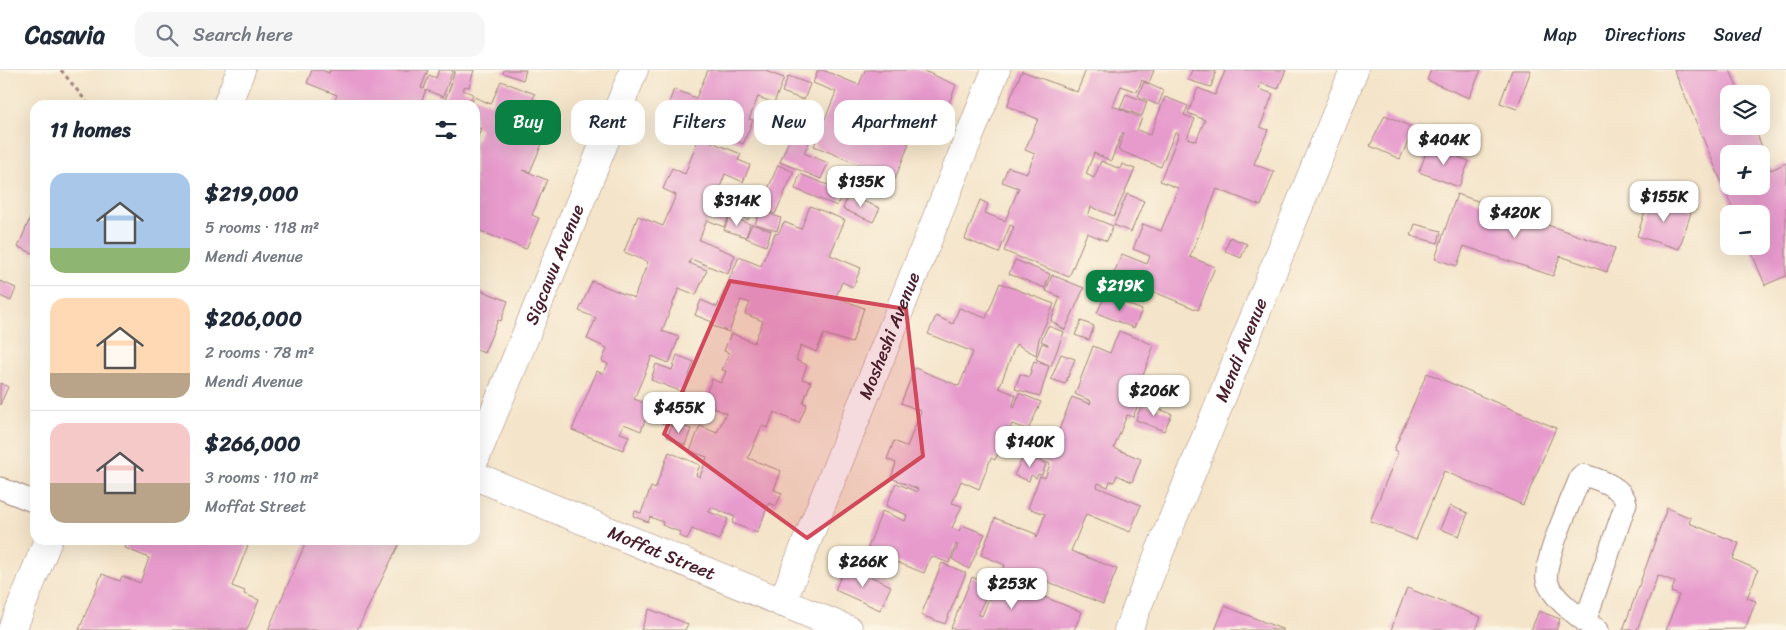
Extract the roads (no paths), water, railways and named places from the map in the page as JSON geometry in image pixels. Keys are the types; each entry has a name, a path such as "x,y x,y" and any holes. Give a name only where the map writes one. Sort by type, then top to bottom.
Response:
{"street":[{"path":"229,100 241,70"},
{"name":"Sigcawu Avenue","path":"480,447 634,70"},
{"name":"Mosheshi Avenue","path":"782,603 996,70"},
{"name":"Mendi Avenue","path":"1128,630 1354,70"},
{"name":"Moffat Street","path":"480,478 849,630"},
{"path":"12,630 46,545"}],"lane":[{"path":"1584,475 1604,482 1620,492 1625,497 1626,503 1592,626 1552,591 1547,579 1549,558 1580,478 1584,475"},
{"path":"0,488 30,500"}]}
